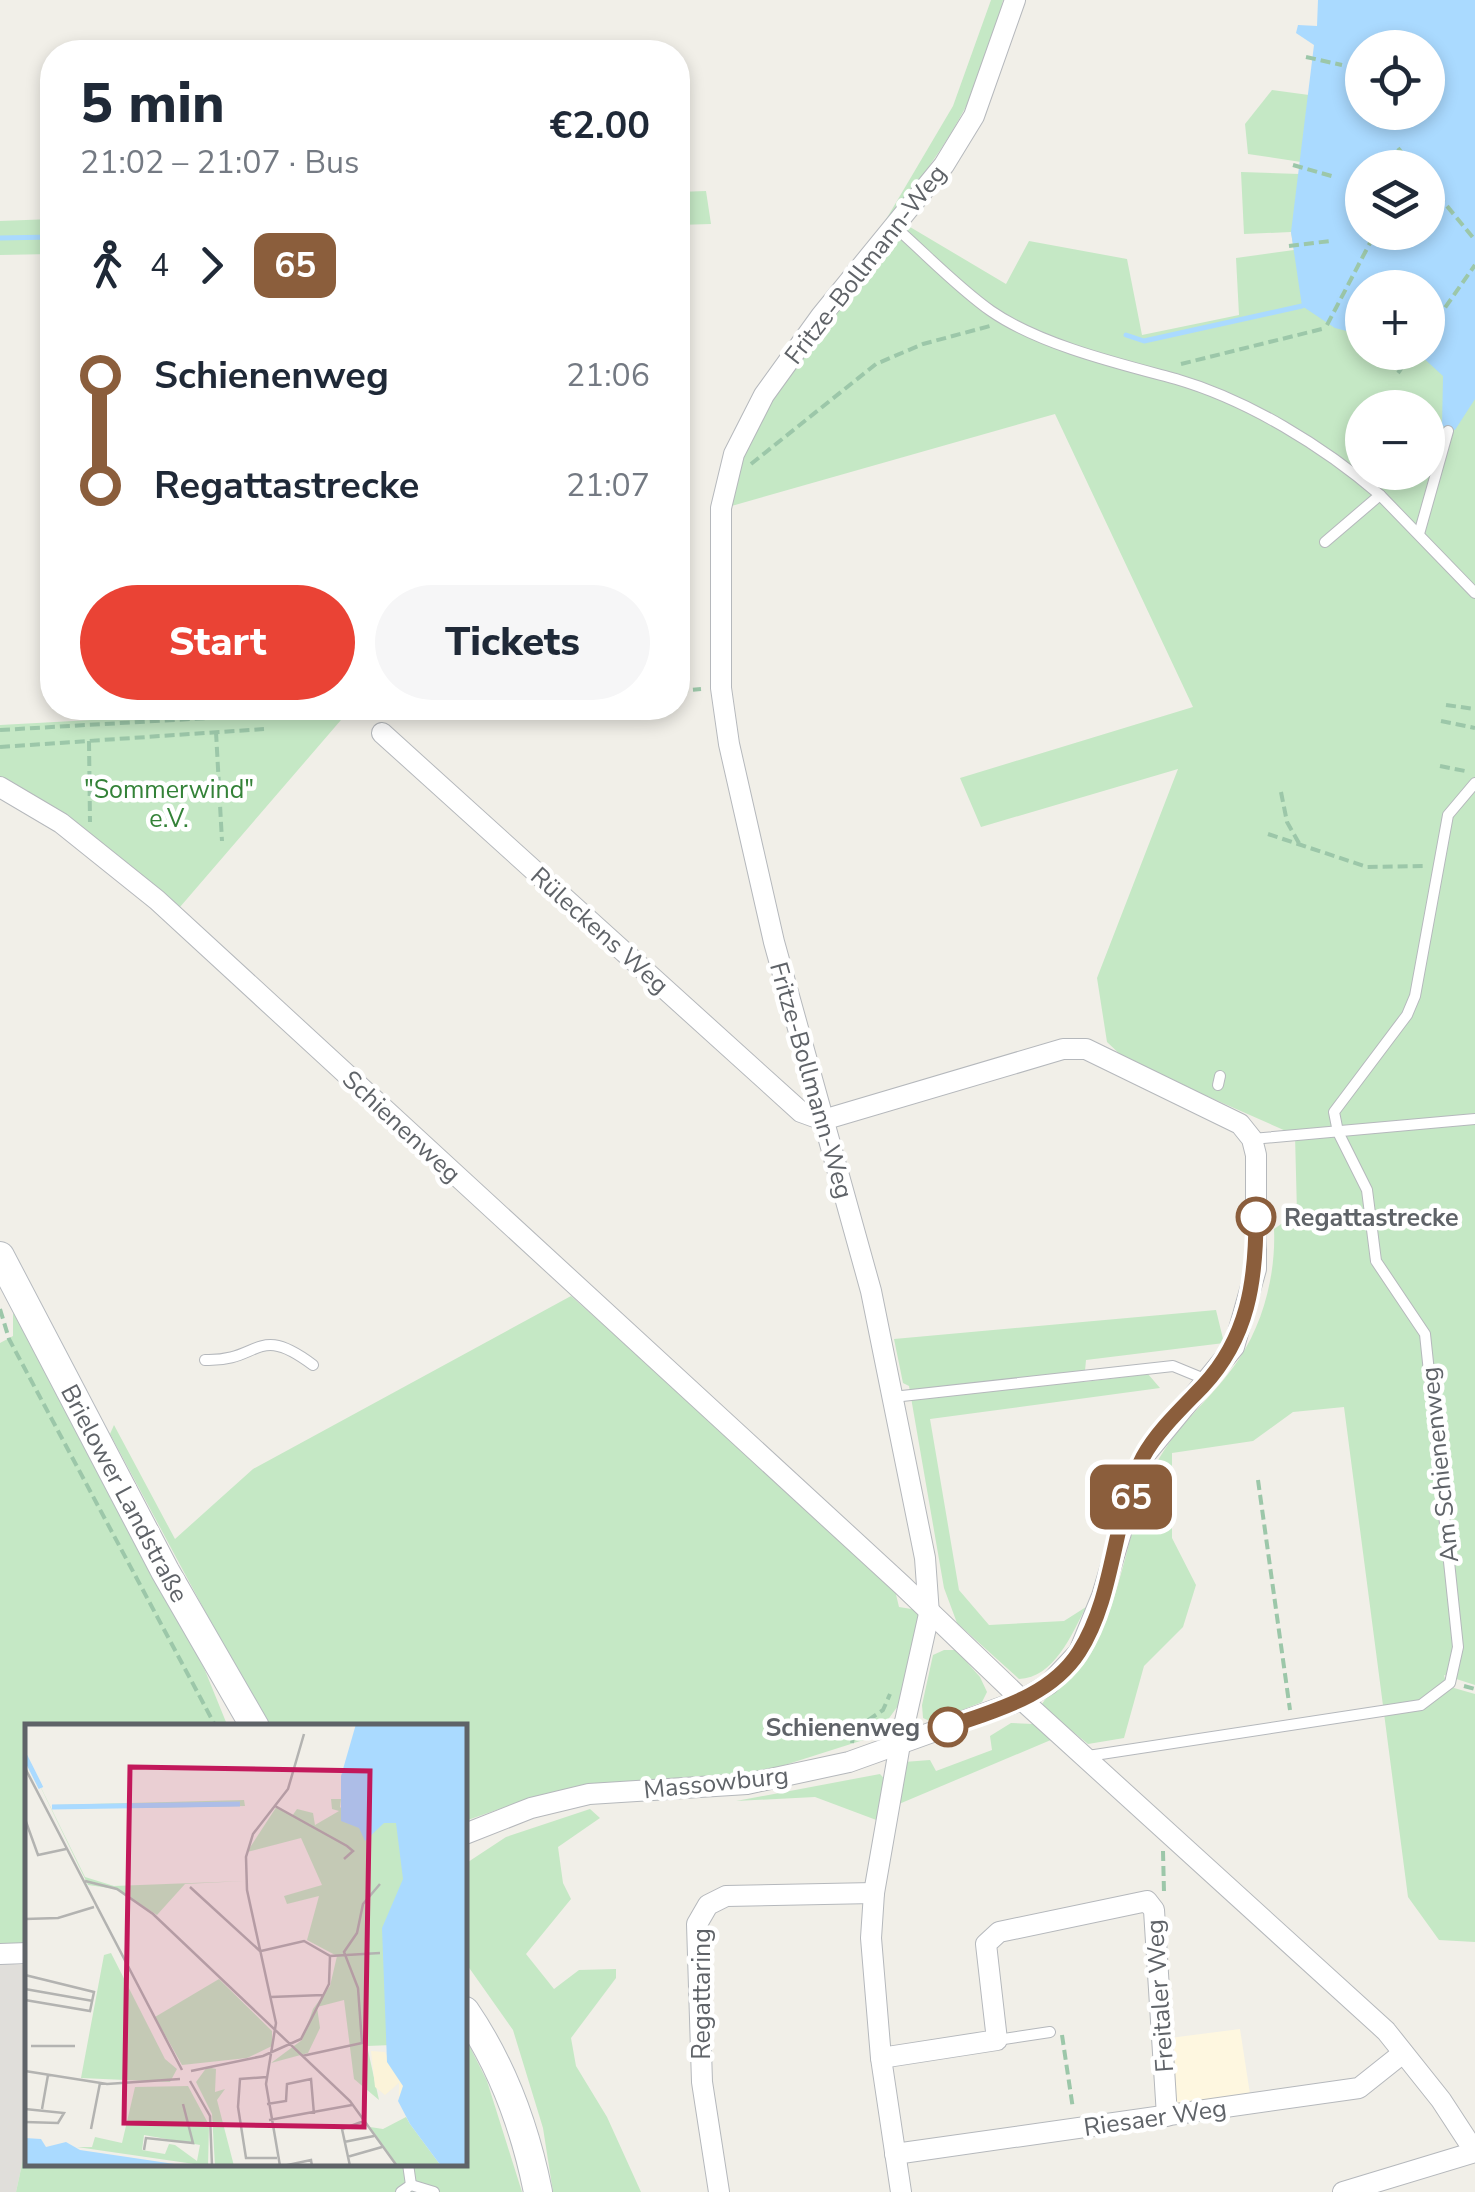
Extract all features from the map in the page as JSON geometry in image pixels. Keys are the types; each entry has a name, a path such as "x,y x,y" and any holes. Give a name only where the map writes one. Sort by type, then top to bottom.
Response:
{"main road":[{"name":"Brielower Landstraße","path":"0,1256 164,1571 253,1724"},
{"path":"468,2015 487,2043 510,2098 538,2192"}],"street":[{"name":"Fritze-Bollmann-Weg","path":"999,42 1006,0"},
{"name":"Fritze-Bollmann-Weg","path":"901,2192 881,2058 872,1938 874,1893 900,1744 929,1614 925,1558 871,1291 750,848 721,688 721,524 734,454 764,395 944,165 974,116 1015,0"},
{"name":"Rüleckens Weg","path":"382,733 801,1112 823,1120"},
{"name":"Schienenweg","path":"0,787 61,823 157,900 1386,2031 1475,2152"},
{"path":"823,1120 1063,1049 1086,1049 1240,1124 1252,1140"},
{"name":"Massowburg","path":"468,1833 531,1808 589,1794 747,1784 849,1762 1022,1700 1049,1684 1079,1652 1102,1596 1144,1456 1234,1347 1256,1269 1256,1154 1252,1140"},
{"name":"Regattaring","path":"719,2192 702,2082 696,1924 708,1905 726,1896 874,1893"},
{"name":"Freitaler Weg","path":"998,2040 986,1944 1000,1932 1147,1901 1154,1910 1167,2116"},
{"path":"0,1954 25,1952"},
{"path":"881,2058 998,2040"},
{"name":"Riesaer Weg","path":"894,2154 1359,2088 1404,2053"},
{"path":"1343,2192 1475,2152"}],"lane":[{"path":"893,226 993,313 1110,365 1168,378 1231,400 1343,464 1380,495 1475,593"},
{"path":"1418,534 1448,431"},
{"path":"1325,542 1380,495"},
{"path":"1338,1132 1334,1112 1407,1015 1415,996 1448,815 1475,782"},
{"path":"1252,1140 1475,1120"},
{"name":"Am Schienenweg","path":"1085,1756 1421,1705 1450,1682 1458,1647 1425,1334 1376,1261 1368,1190 1338,1132"},
{"path":"205,1360 232,1359 262,1344 276,1342 313,1365"},
{"path":"893,1397 1173,1366 1208,1381"},
{"path":"998,2040 1050,2032"},
{"path":"406,2188 434,2192"}],"path":[{"path":"1306,57 1342,66"},
{"path":"1293,166 1335,177"},
{"path":"1445,204 1475,240"},
{"path":"1289,246 1330,241"},
{"path":"1168,378 1185,361 1327,326 1366,250"},
{"path":"1445,308 1475,265"},
{"path":"728,482 876,364 922,344 1010,320"},
{"path":"690,690 721,688"},
{"path":"1446,705 1475,708"},
{"path":"0,730 174,720"},
{"path":"1441,721 1475,728"},
{"path":"0,747 264,729"},
{"path":"216,732 222,841"},
{"path":"90,742 90,824"},
{"path":"1440,766 1475,773"},
{"path":"1281,792 1287,822 1300,845"},
{"path":"1268,834 1378,869 1440,865"},
{"path":"0,1309 9,1340 214,1724"},
{"path":"1258,1480 1292,1725"},
{"path":"849,1762 854,1730 883,1710 895,1685"},
{"path":"1147,1901 1164,1892 1162,1827"},
{"path":"1050,2032 1064,2036 1076,2128"}],"shaded area":[{"path":"0,1964 25,1965 25,2150 16,2192 0,2192"},
{"path":"1240,2029 1250,2094 1167,2107 1162,2039"}],"green space":[{"path":"991,0 1003,0 972,94 941,150 881,228 953,106"},
{"path":"1272,90 1309,95 1301,162 1248,154 1245,124"},
{"path":"1475,119 1475,1685 1444,1675 1447,1686 1475,1694 1475,1942 1439,1940 1408,1897 1344,1407 1293,1412 1253,1441 1172,1453 1172,1538 1196,1585 1183,1627 1144,1666 1124,1738 1088,1744 1072,1731 899,1804 904,1762 930,1760 936,1771 992,1750 990,1736 1011,1723 1033,1724 1044,1701 1090,1655 1109,1612 1143,1497 1159,1458 1228,1374 1248,1345 1262,1313 1273,1262 1274,1229 1297,1213 1295,1135 1127,1061 1107,1042 1097,978 1178,769 981,827 960,778 1193,707 1055,414 728,507 740,455 770,398 905,224 1006,284 1029,241 1127,259 1142,335 1239,315 1236,258 1294,250 1291,232 1244,234 1241,172 1299,174 1292,232 1345,232 1345,250 1445,250 1445,150"},
{"path":"706,191 711,224 690,225 690,192"},
{"path":"40,219 40,254 0,255 0,221"},
{"name":"\"Sommerwind\" e.V.","path":"91,720 341,720 180,907 55,812 0,782 0,725"},
{"path":"571,1296 893,1582 899,1607 924,1611 903,1699 876,1736 750,1776 525,1800 468,1820 468,1724 265,1724 110,1434 114,1425 175,1539 253,1469"},
{"path":"1216,1310 1224,1343 1086,1360 1084,1382 1148,1374 1160,1388 930,1419 959,1590 989,1625 1064,1621 1086,1607 1052,1663 1031,1677 1019,1679 957,1623 944,1588 909,1386 903,1383 894,1339"},
{"path":"13,1313 20,1319 204,1668 227,1724 25,1724 25,1943 0,1945 0,1343 13,1336"},
{"path":"956,1650 980,1677 987,1692 982,1702 932,1722 923,1718 922,1705 933,1655"},
{"path":"880,1774 889,1784 879,1821 815,1797 736,1801"},
{"path":"590,1809 600,1818 558,1847 563,1883 571,1899 526,1954 554,1989 579,1970 616,1969 616,1978 571,2038 576,2066 607,2117 641,2192 553,2192 543,2128 513,2030 468,1966 468,1862 506,1837"},
{"path":"468,2043 487,2081 522,2192 16,2192 25,2150 25,2167 468,2167"}],"water":[{"path":"1318,0 1475,0 1475,399 1455,430 1445,427 1443,376 1436,370 1445,370 1445,270 1345,270 1345,331 1302,306 1291,232 1314,45 1296,33 1298,25 1317,26"}],"waterway":[{"path":"0,238 40,237"},
{"path":"1126,335 1144,341 1302,306"}],"bus line":[{"name":"65","path":"948,1727 1022,1700 1049,1684 1079,1652 1102,1596 1144,1456 1234,1347 1246,1316 1256,1269 1256,1217"}],"place":[{"name":"Regattastrecke","path":"1256,1217"},
{"name":"Schienenweg","path":"948,1727"}]}
